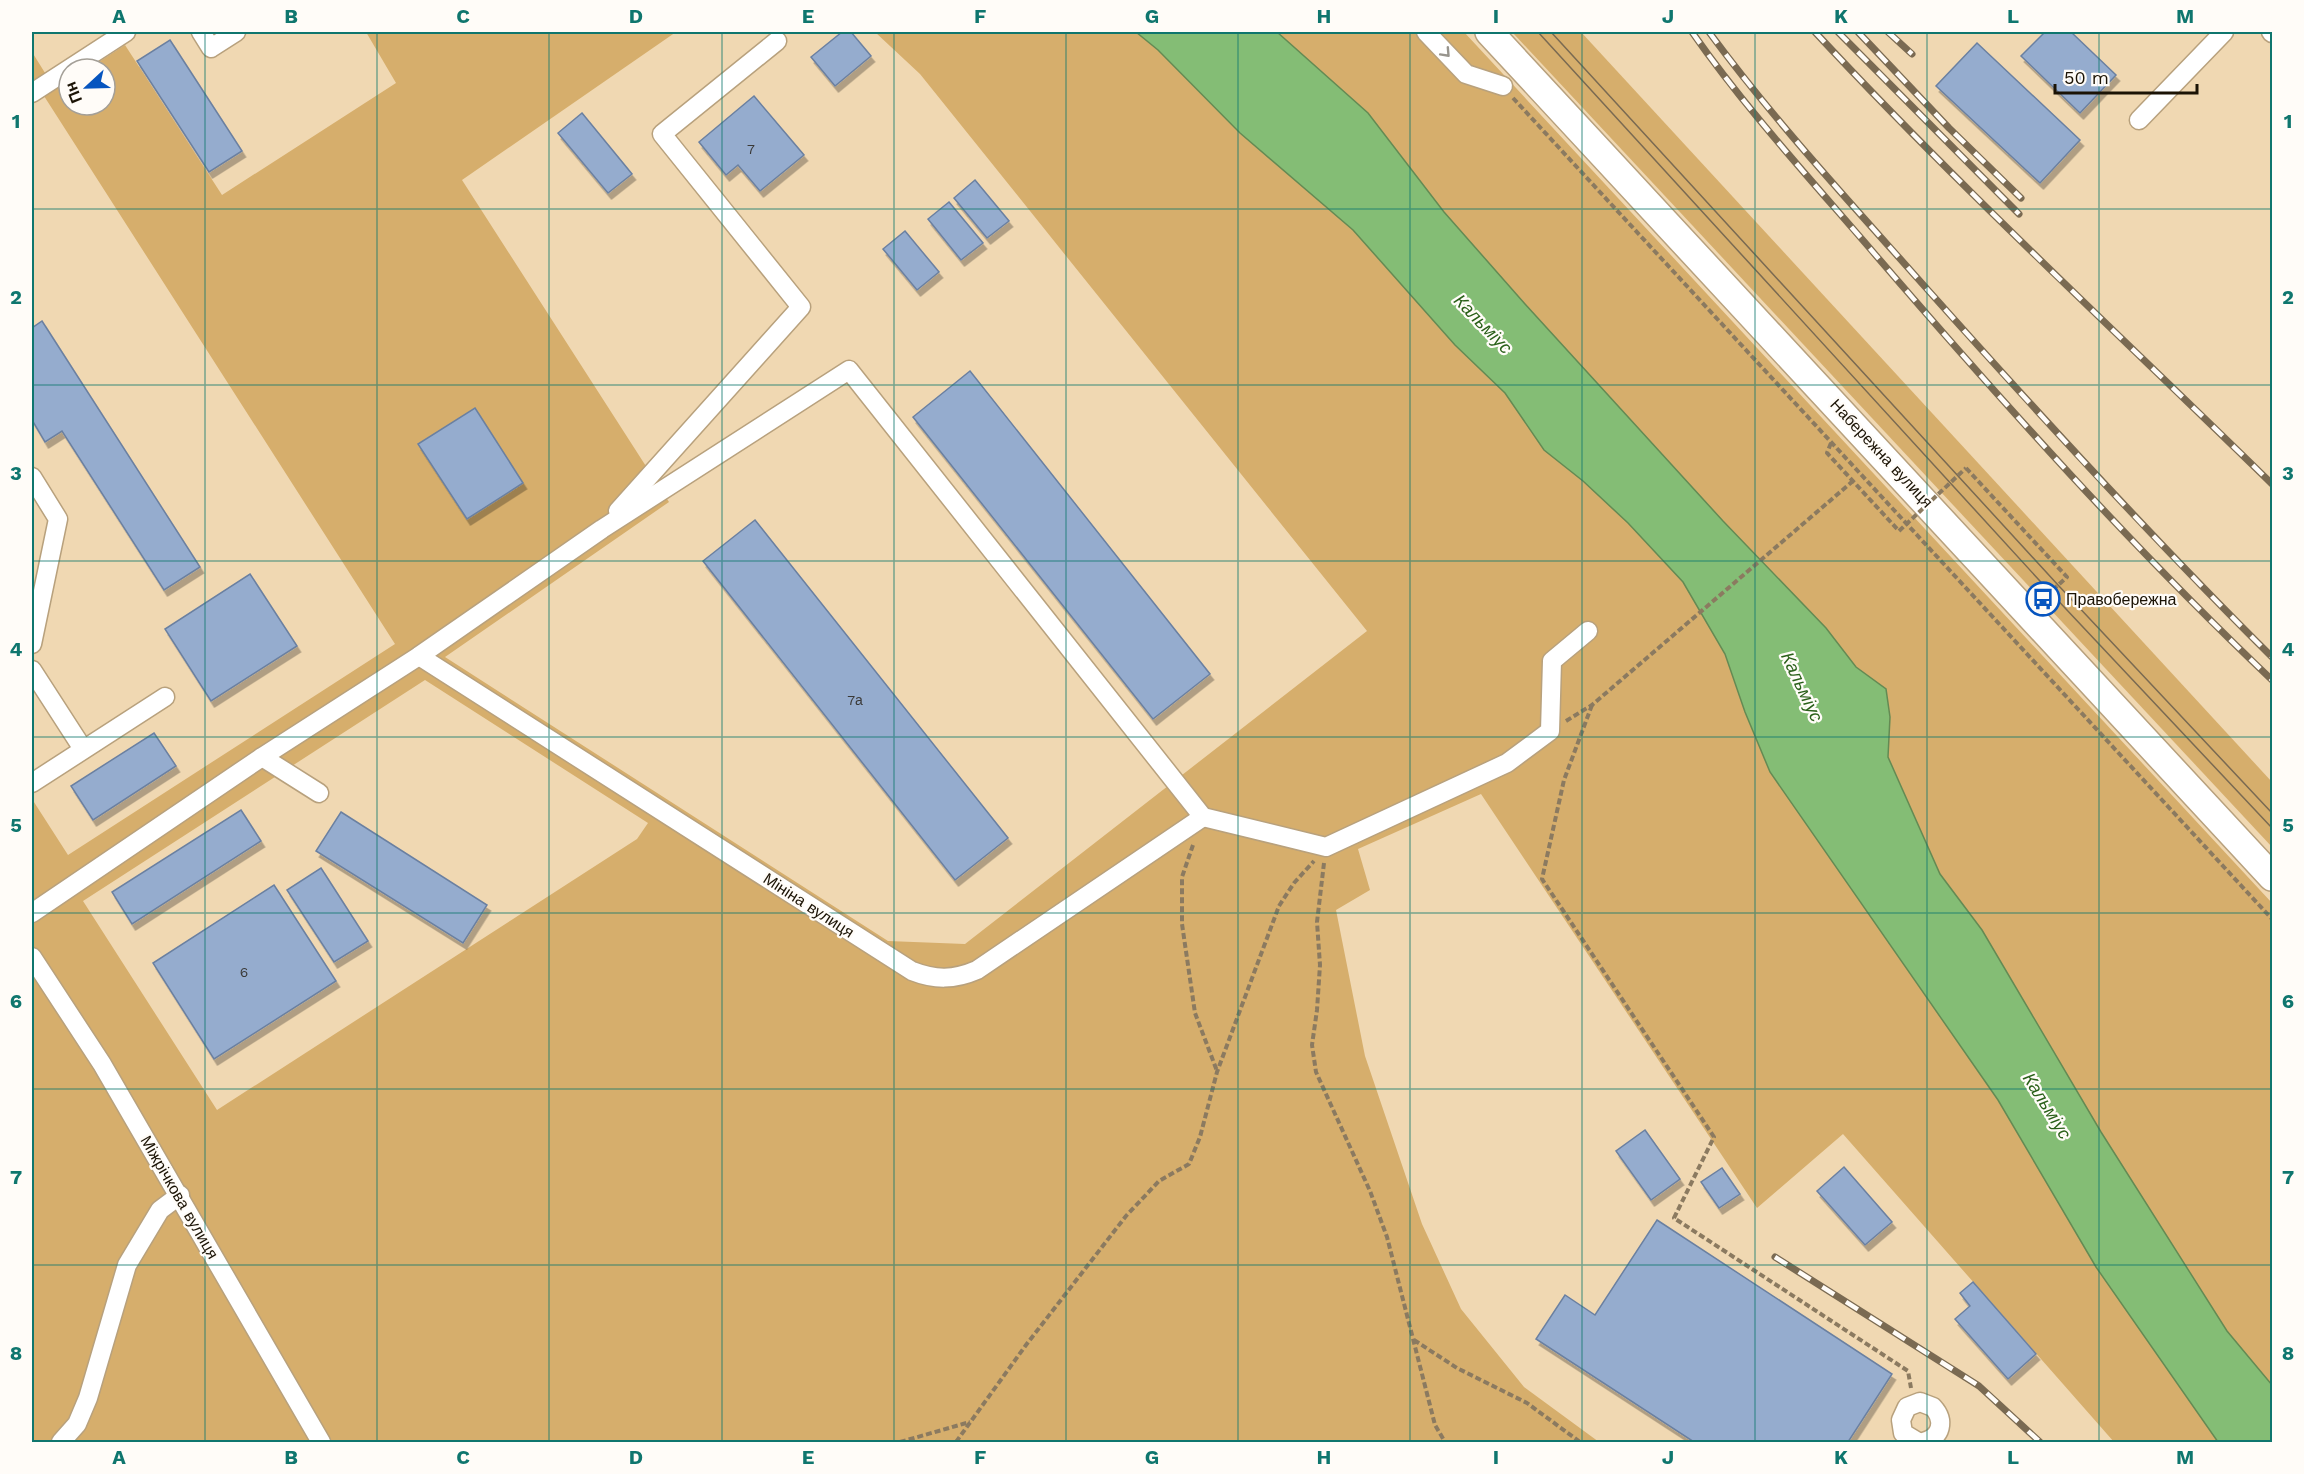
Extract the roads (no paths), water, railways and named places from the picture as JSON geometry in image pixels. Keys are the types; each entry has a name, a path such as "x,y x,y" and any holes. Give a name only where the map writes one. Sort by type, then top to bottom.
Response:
{"highway":[{"name":"Набережна вулиця","path":"1489,32 2272,877"}],"street":[{"path":"32,93 126,32"},
{"path":"201,32 211,48 237,32"},
{"path":"1426,32 1466,74 1503,86"},
{"path":"2139,120 2224,32"},
{"path":"602,529 801,307 662,134 777,41"},
{"path":"32,913 262,757 419,656 602,529 849,370 1203,816 1326,847 1507,763 1550,731 1552,661 1588,631"},
{"path":"32,477 58,519 32,644"},
{"name":"Мініна вулиця","path":"419,656 912,971 933,978 955,978 977,970 1203,816"},
{"path":"32,670 83,749"},
{"path":"32,783 165,697"},
{"path":"262,757 319,793"},
{"name":"Міжрічкова вулиця","path":"32,957 102,1064 180,1195 321,1443"},
{"path":"61,1443 77,1424 88,1398 127,1265 160,1210 180,1195"},
{"path":"1906,1440 1900,1420 1903,1413 1913,1404 1927,1403 1933,1407 1941,1419 1934,1438 1923,1443"}],"water":[{"name":"Кальміус","path":"1136,32 1277,32 1368,113 1444,212 1525,304 1723,521 1826,628 1856,667 1886,689 1890,717 1888,757 1940,874 1982,930 2101,1132 2227,1331 2272,1385 2272,1442 2218,1442 2096,1267 1998,1100 1770,772 1745,712 1725,654 1683,582 1628,523 1583,481 1544,450 1505,393 1455,345 1353,230 1240,133 1158,50"}],"tram line":[{"path":"1538,32 2050,592 2272,828"},
{"path":"1551,32 2058,585 2272,813"}],"railway":[{"path":"1692,32 1713,62 1782,147 2022,421 2170,579 2272,680"},
{"path":"1709,32 1785,127 1962,328 2137,519 2272,657"},
{"path":"1815,32 1926,148 2272,484"},
{"path":"1838,32 2019,214"},
{"path":"1858,32 1949,128 2021,198"},
{"path":"1888,32 1912,54"},
{"path":"1775,1257 1979,1386 2040,1442"}],"place":[{"name":"Правобережна","path":"2043,599"}]}
